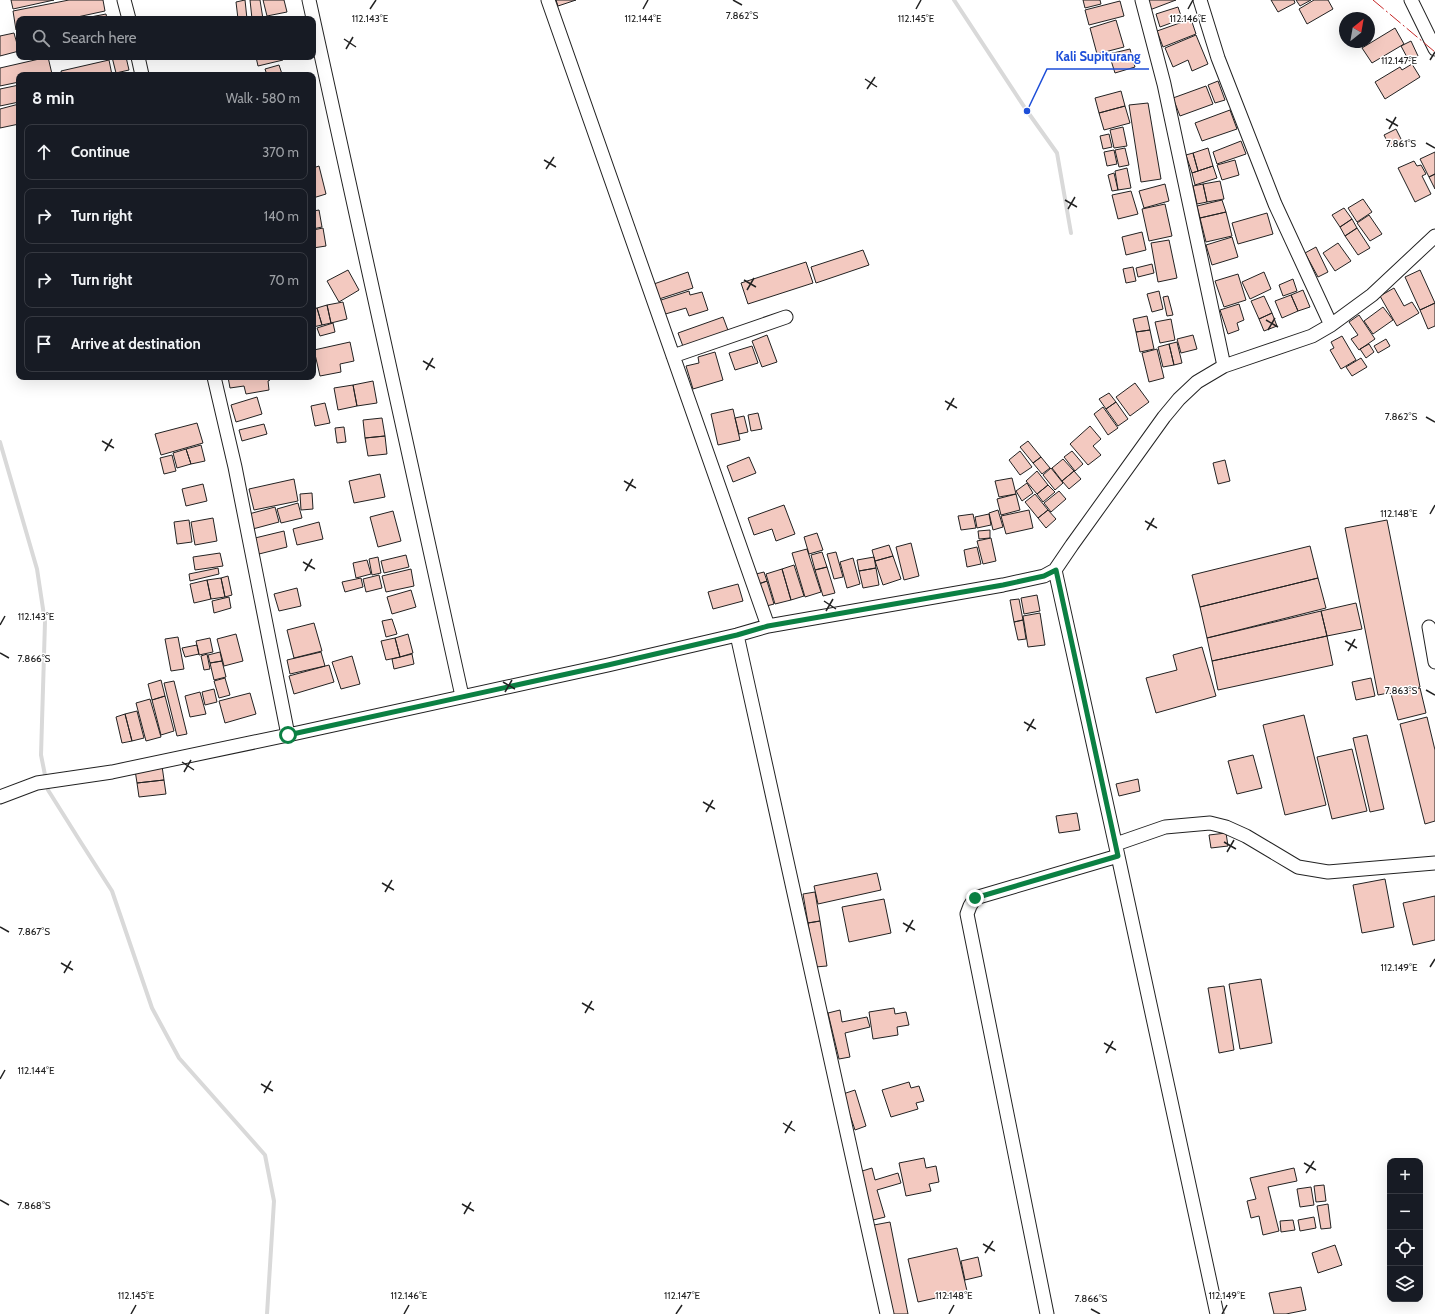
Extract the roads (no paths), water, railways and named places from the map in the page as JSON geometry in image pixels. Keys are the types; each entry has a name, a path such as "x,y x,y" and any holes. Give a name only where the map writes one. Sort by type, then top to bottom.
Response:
{"street":[{"path":"124,0 128,16"},
{"path":"310,0 313,16"},
{"path":"548,0 768,626"},
{"path":"1142,0 1164,84 1224,366"},
{"path":"1200,0 1218,58 1275,204 1331,325"},
{"path":"1411,0 1435,49"},
{"path":"316,27 462,696"},
{"path":"139,60 141,72"},
{"path":"0,797 37,783 112,772 288,735 608,665 737,635 768,626 1003,585 1044,576 1056,570 1072,545 1164,417 1179,399 1197,382 1224,366 1312,336 1331,325 1372,295 1435,236"},
{"path":"673,356 786,317"},
{"path":"215,380 235,467 288,735"},
{"path":"1056,570 1217,1314"},
{"path":"1429,627 1435,662"},
{"path":"737,635 887,1314"},
{"path":"1047,1314 967,914 975,898 1117,850 1166,827 1210,823 1226,827 1246,836 1298,867 1328,872 1435,862"}],"waterway":[{"path":"954,0 1027,111 1057,153 1071,233"},
{"path":"0,442 37,569 45,622 41,755 48,790 112,891 152,1008 179,1058 265,1155 274,1201 267,1314"}],"place":[{"name":"Kali Supiturang","path":"1027,111"}]}
